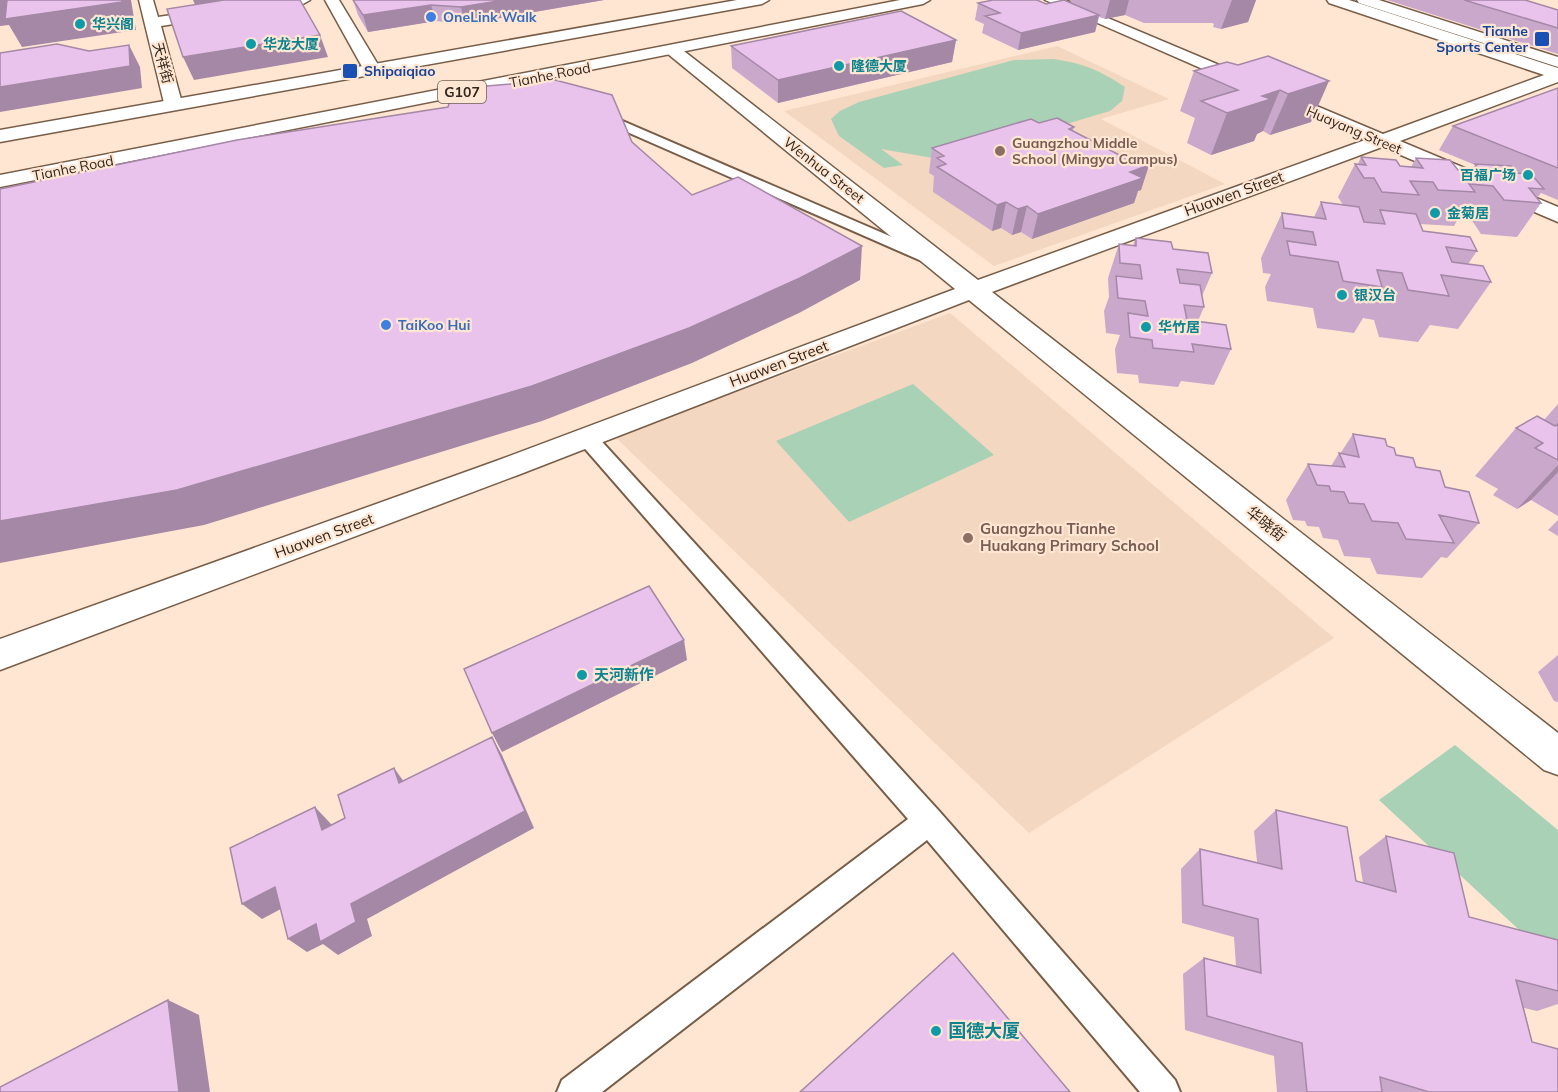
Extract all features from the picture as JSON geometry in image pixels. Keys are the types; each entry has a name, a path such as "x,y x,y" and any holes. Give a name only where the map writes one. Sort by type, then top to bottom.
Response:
{"main road":[{"name":"天祥街","path":"146,0 173,104"},
{"path":"152,23 303,0"},
{"path":"332,0 371,68"},
{"path":"0,136 762,0"},
{"name":"Tianhe Road","path":"0,181 674,51 923,0"},
{"name":"Huayang Street","path":"1052,0 1379,141 1558,215"},
{"path":"1334,0 1558,75"},
{"path":"1364,0 1558,62"},
{"path":"1385,0 1558,55"},
{"name":"Wenhua Street","path":"674,51 974,290"},
{"name":"Huawen Street","path":"0,655 587,438 974,290 1558,75"},
{"name":"华晓街","path":"974,290 1558,758"}],"lane":[{"path":"586,116 598,114 943,264"},
{"path":"587,438 929,821 1163,1092"},
{"path":"574,1092 929,821"}],"shaded area":[{"name":"Guangzhou Middle School (Mingya Campus)","path":"1057,46 1169,99 1101,119 1225,184 994,266 784,111"},
{"name":"Guangzhou Tianhe Huakang Primary School","path":"950,313 1334,638 1029,833 615,437"}],"green space":[{"path":"1054,59 1075,63 1116,81 1125,87 1122,101 1110,111 959,156 933,158 881,149 903,165 884,168 839,136 831,119 840,111 859,102 1014,60"},
{"path":"913,384 994,455 849,522 776,441"},
{"path":"1455,745 1558,830 1558,966 1379,800"}],"building":[{"path":"7,0 122,0 122,2 5,19"},
{"path":"224,0 300,0 320,35 183,57 167,9"},
{"path":"353,0 504,0 461,7 431,5 363,15"},
{"path":"993,0 1037,0 1046,4 1064,0 1099,15 1021,33 985,16 1000,13 978,3"},
{"path":"1464,0 1525,0 1558,10 1558,28"},
{"path":"901,11 956,40 778,80 731,46"},
{"path":"57,44 89,51 129,45 130,66 0,87 0,53"},
{"path":"1268,56 1329,81 1288,94 1280,90 1262,96 1271,99 1227,113 1201,101 1238,90 1194,71 1227,62 1238,65"},
{"name":"TaiKoo Hui","path":"555,80 612,95 632,142 692,195 738,177 862,246 800,278 689,328 532,386 177,490 0,521 0,189 237,140 448,107 453,89"},
{"path":"1558,88 1558,168 1453,126"},
{"path":"1057,118 1074,127 1069,129 1127,159 1133,157 1149,165 1130,172 1143,178 1038,214 1027,206 1018,209 1006,202 997,205 937,167 946,164 937,158 944,156 932,148 1031,119 1039,123"},
{"path":"1361,157 1396,160 1400,166 1423,168 1416,158 1450,160 1458,170 1481,171 1475,164 1511,166 1517,173 1531,174 1544,189 1529,188 1541,203 1504,200 1493,186 1469,184 1475,192 1438,190 1433,182 1410,181 1419,195 1382,192 1374,178 1364,178 1355,164 1366,165"},
{"path":"1321,202 1359,207 1364,222 1385,224 1380,210 1416,214 1423,231 1470,237 1477,251 1446,247 1452,262 1483,266 1491,282 1441,275 1449,296 1408,290 1402,273 1377,270 1382,287 1343,281 1338,262 1290,255 1287,241 1316,245 1313,232 1284,228 1282,213 1326,219"},
{"path":"1136,238 1171,242 1173,249 1208,253 1212,273 1177,269 1180,283 1200,285 1204,307 1184,305 1187,320 1226,325 1231,349 1192,344 1194,352 1153,348 1152,340 1130,337 1128,313 1148,316 1145,301 1118,298 1116,276 1142,279 1140,265 1120,263 1119,244 1136,246"},
{"path":"1537,416 1555,426 1558,424 1558,460 1535,448 1543,443 1516,428"},
{"path":"1353,434 1385,439 1387,446 1394,448 1396,455 1413,458 1416,467 1440,471 1445,487 1469,492 1479,523 1439,515 1454,543 1406,539 1398,523 1372,521 1364,504 1349,503 1344,492 1331,491 1329,486 1317,485 1308,464 1345,467 1339,453 1359,457"},
{"name":"天河新作","path":"649,586 684,640 492,733 464,669"},
{"path":"492,737 525,811 351,904 356,922 320,942 316,924 288,939 275,887 242,904 230,848 315,807 322,830 345,818 338,795 394,768 399,783"},
{"path":"1276,810 1347,827 1356,881 1396,892 1386,836 1454,853 1469,917 1558,940 1558,991 1516,980 1532,1042 1558,1049 1558,1092 1429,1092 1380,1077 1382,1092 1307,1092 1302,1043 1207,1016 1204,958 1261,973 1258,919 1203,905 1200,849 1282,869"},
{"name":"国德大厦","path":"953,953 1070,1092 800,1092"},
{"path":"168,1000 179,1092 0,1092 0,1087"}],"place":[{"name":"OneLink Walk","path":"431,17"},
{"name":"华兴阁","path":"80,24"},
{"name":"Tianhe Sports Center","path":"1542,39"},
{"name":"华龙大厦","path":"251,44"},
{"name":"隆德大厦","path":"839,66"},
{"name":"Shipaiqiao","path":"350,71"},
{"name":"Guangzhou Middle School (Mingya Campus)","path":"1000,151"},
{"name":"百福广场","path":"1528,175"},
{"name":"金菊居","path":"1435,213"},
{"name":"银汉台","path":"1342,295"},
{"name":"TaiKoo Hui","path":"386,325"},
{"name":"华竹居","path":"1146,327"},
{"name":"Guangzhou Tianhe Huakang Primary School","path":"968,538"},
{"name":"天河新作","path":"582,675"},
{"name":"国德大厦","path":"936,1031"}]}
